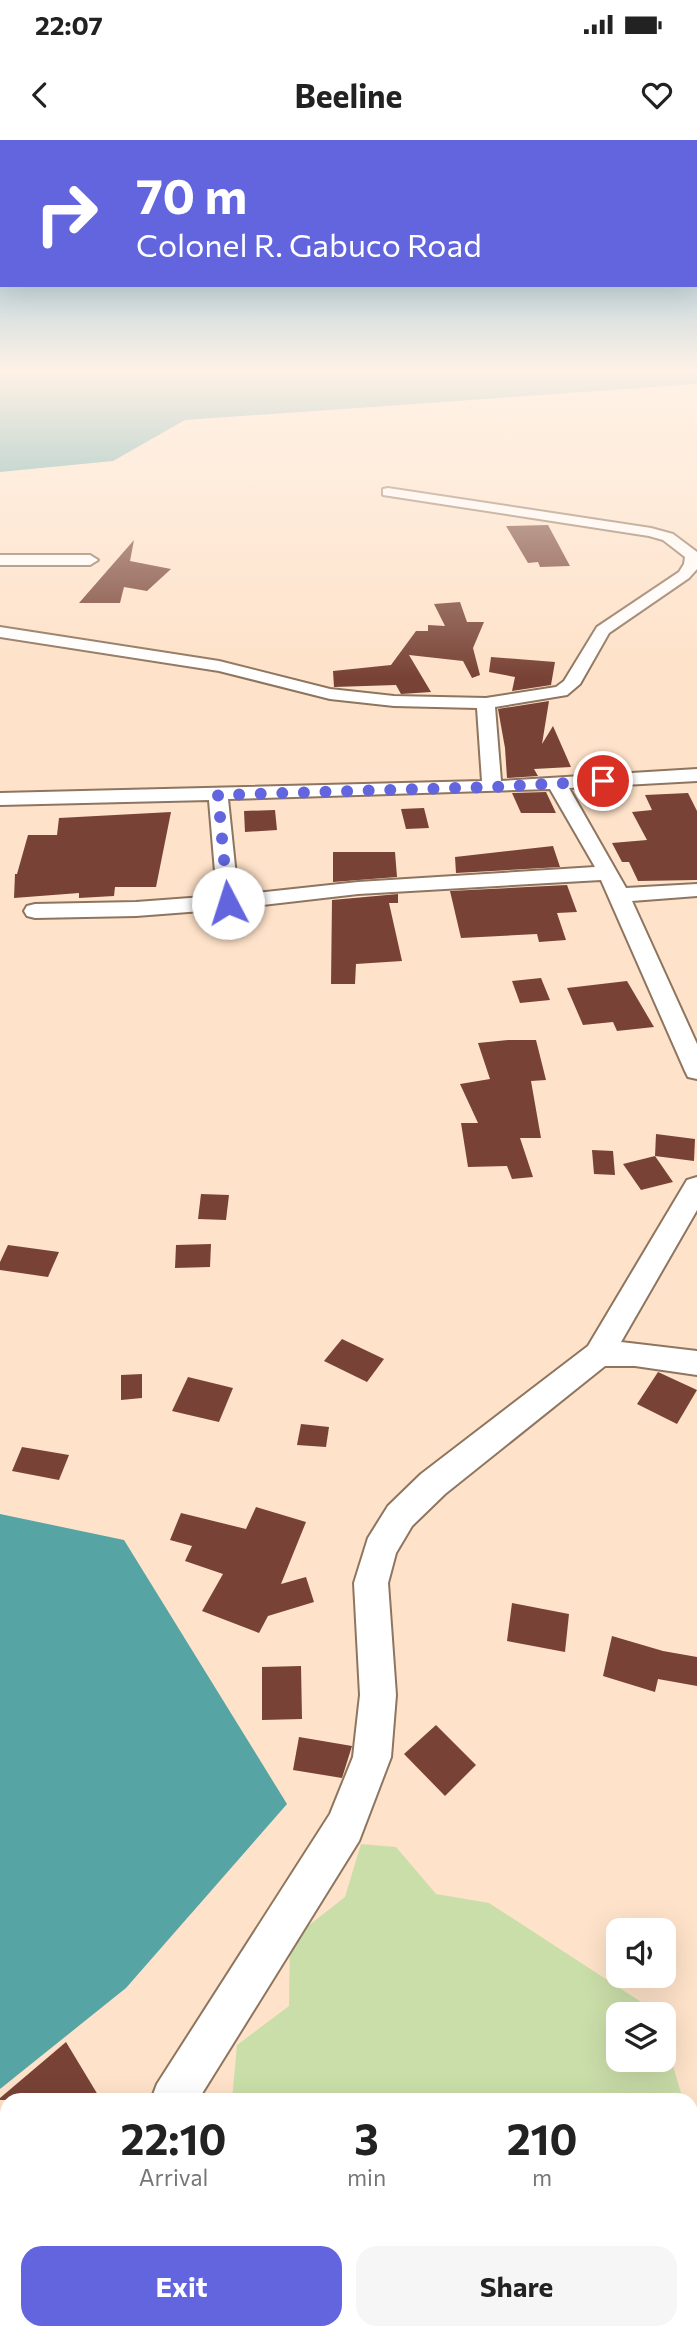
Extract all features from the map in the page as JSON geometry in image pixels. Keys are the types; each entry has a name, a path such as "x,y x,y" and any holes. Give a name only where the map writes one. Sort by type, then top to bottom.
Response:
{"street":[{"path":"0,632 219,666 330,694 394,701 486,703 561,691 571,684 603,630 684,575 692,565 693,556 668,537 651,532 388,492"},
{"path":"0,560 90,560"},
{"path":"486,703 492,787"},
{"path":"0,799 492,787 697,775"},
{"path":"556,784 620,895 697,1071"},
{"path":"218,795 228,903"},
{"path":"35,911 136,909 228,903 358,888 609,873"},
{"path":"620,895 697,890"},
{"path":"177,2093 345,1827 372,1757 378,1695 372,1583 380,1549 400,1516 433,1484 599,1354 697,1187"},
{"path":"599,1354 635,1354 697,1363"}],"green space":[{"path":"361,1844 396,1847 436,1894 489,1903 606,1979 606,1988 620,1988 641,2002 606,2002 606,2072 675,2072 681,2093 233,2093 237,2045 289,2006 290,1940 345,1897"}],"water":[{"path":"0,1514 124,1540 287,1804 126,1988 0,2089"}],"building":[{"path":"548,525 570,566 540,567 538,562 528,563 506,526"},
{"path":"134,540 130,561 171,569 147,591 124,587 120,603 79,603"},
{"path":"460,602 467,622 484,622 473,648 480,675 472,678 463,661 409,655 431,692 401,694 396,685 334,687 333,671 391,665 416,631 428,631 428,625 445,626 434,604"},
{"path":"491,657 555,662 551,685 512,691 515,677 489,672"},
{"path":"549,701 542,744 553,726 571,767 534,769 538,776 507,778 498,709"},
{"path":"546,792 556,813 521,813 512,793"},
{"path":"688,793 697,811 697,880 638,881 629,862 622,862 612,843 647,840 632,812 652,810 645,795"},
{"path":"424,808 429,828 406,829 401,809"},
{"path":"275,810 277,830 245,832 244,811"},
{"path":"171,812 156,887 115,887 114,896 79,898 79,893 14,898 15,874 28,835 57,835 59,818"},
{"path":"553,846 560,867 456,873 455,857"},
{"path":"333,852 395,852 397,877 333,882"},
{"path":"567,885 577,912 557,913 566,940 539,942 537,934 461,938 450,891"},
{"path":"398,894 398,903 389,903 402,961 356,964 355,984 331,984 332,900"},
{"path":"541,978 550,1000 520,1003 512,981"},
{"path":"627,981 654,1027 617,1031 613,1022 583,1025 567,988"},
{"path":"536,1040 546,1080 531,1081 541,1138 520,1138 533,1177 512,1179 507,1166 468,1167 461,1123 478,1123 460,1084 490,1079 478,1043"},
{"path":"656,1134 695,1139 694,1161 655,1156"},
{"path":"592,1150 613,1151 615,1175 594,1174"},
{"path":"655,1156 673,1182 641,1190 623,1164"},
{"path":"201,1194 229,1195 226,1220 198,1219"},
{"path":"211,1244 210,1267 175,1268 176,1245"},
{"path":"8,1245 59,1252 48,1277 0,1270 0,1262"},
{"path":"342,1339 384,1359 367,1382 324,1361"},
{"path":"658,1372 697,1390 677,1424 637,1404"},
{"path":"142,1374 142,1398 121,1400 121,1375"},
{"path":"188,1377 233,1388 219,1422 172,1411"},
{"path":"301,1424 329,1427 326,1447 297,1445"},
{"path":"22,1447 69,1455 59,1480 12,1471"},
{"path":"256,1507 306,1522 281,1584 306,1577 314,1602 268,1616 259,1633 202,1611 223,1574 185,1561 192,1546 170,1540 181,1513 246,1529"},
{"path":"512,1603 569,1614 565,1652 507,1641"},
{"path":"612,1636 663,1651 697,1657 697,1686 658,1679 655,1692 603,1676"},
{"path":"301,1666 302,1719 262,1720 262,1667"},
{"path":"436,1725 476,1765 445,1796 404,1754"},
{"path":"299,1737 352,1746 342,1778 293,1770"},
{"path":"66,2042 97,2093 6,2093"}],"route":[{"path":"228,903 218,795 603,781"}]}
